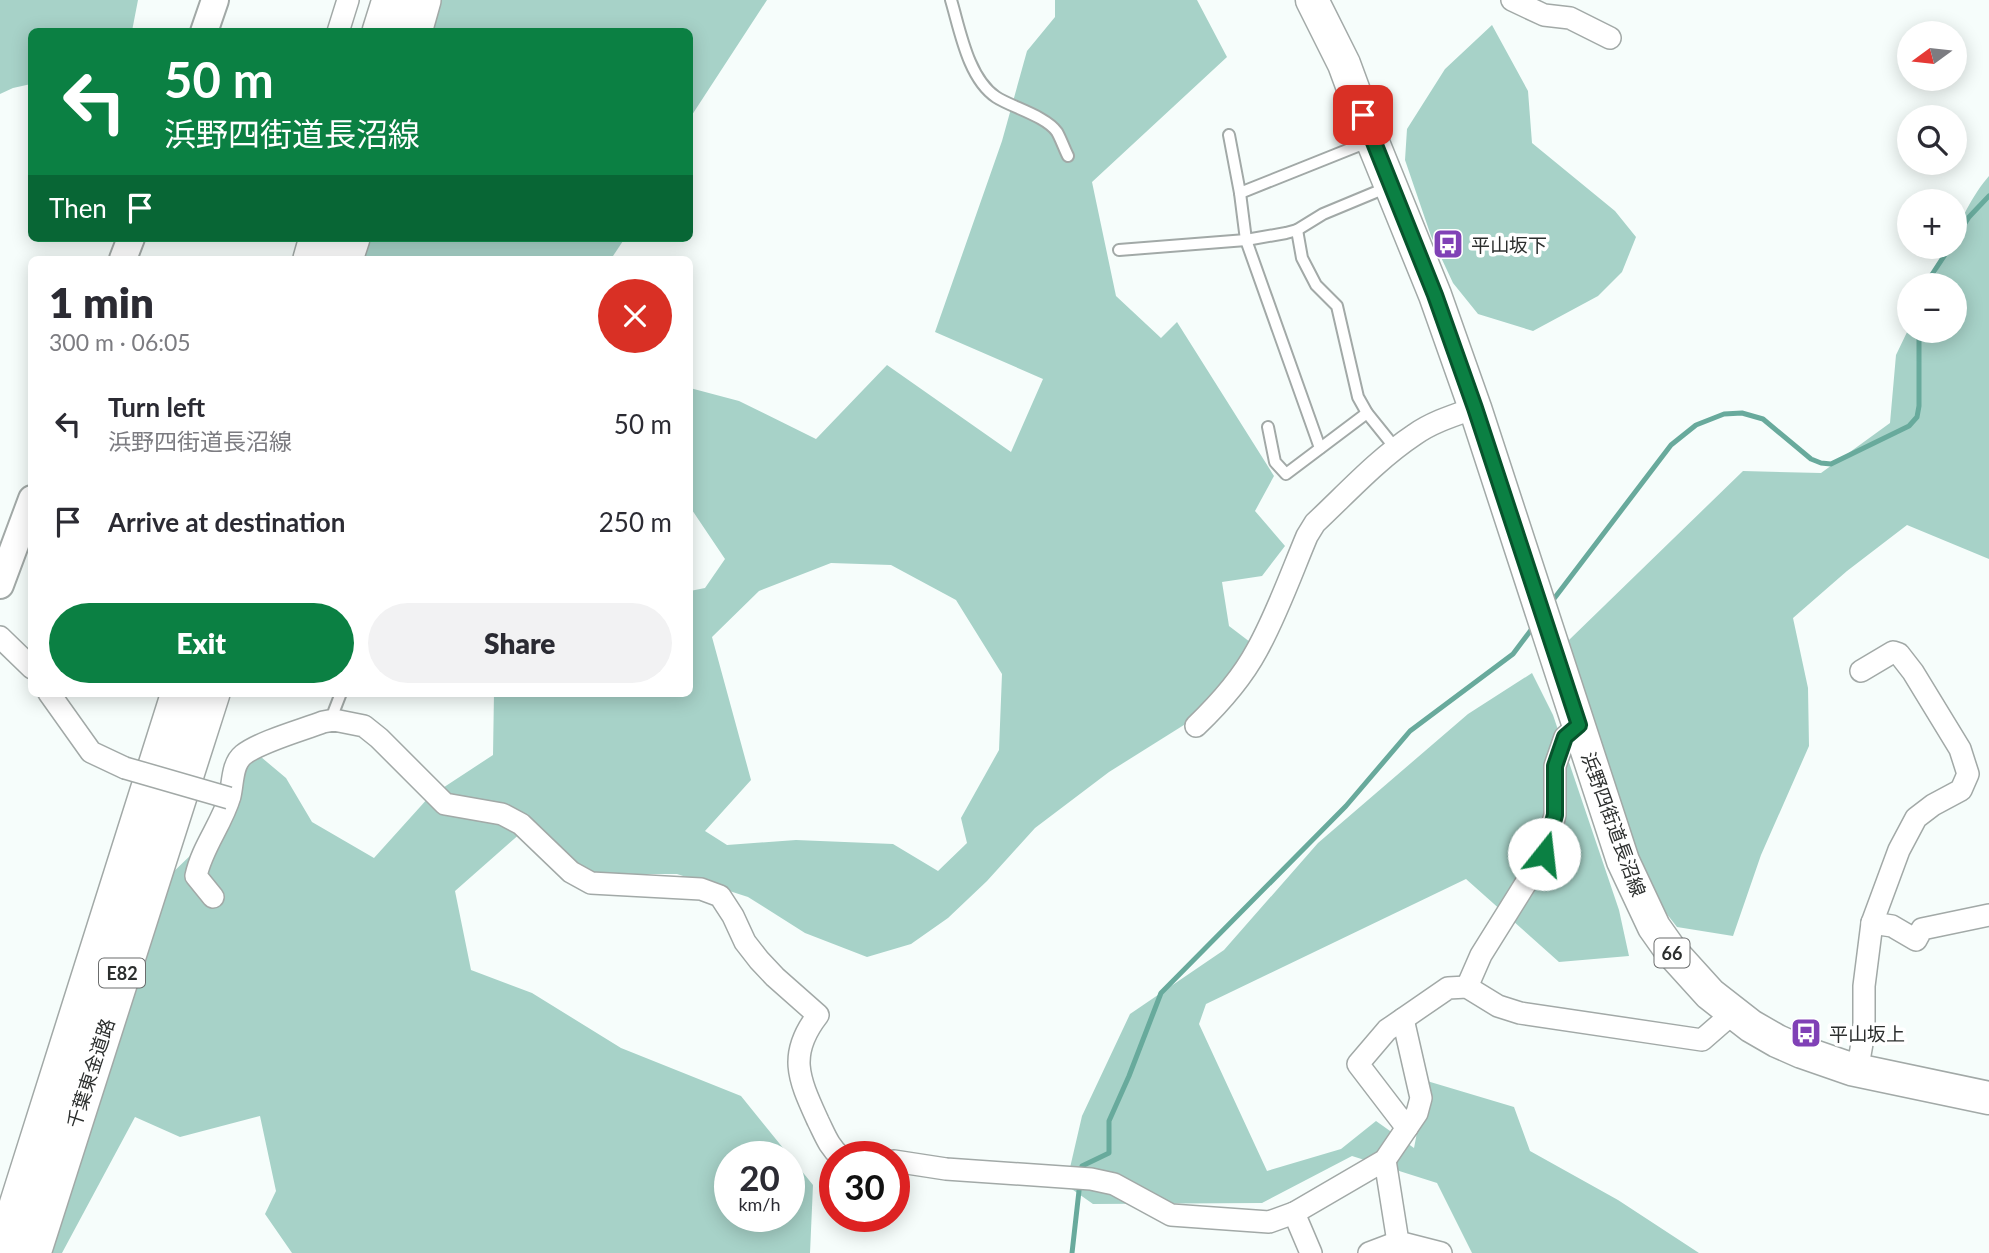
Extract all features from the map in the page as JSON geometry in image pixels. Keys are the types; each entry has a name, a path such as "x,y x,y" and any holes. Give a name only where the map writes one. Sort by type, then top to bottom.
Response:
{"highway":[{"path":"382,28 391,0"},
{"path":"414,28 422,0"},
{"name":"千葉東金道路","path":"3,1253 179,697"},
{"name":"千葉東金道路","path":"32,1253 210,697"}],"main road":[{"name":"浜野四街道長沼線","path":"1312,0 1344,64 1435,295 1475,408 1623,861 1654,927 1690,974 1733,1013 1777,1041 1851,1069 1989,1098"}],"street":[{"path":"205,28 215,0"},
{"path":"339,28 348,0"},
{"path":"1512,0 1544,15 1570,18 1610,38"},
{"path":"1196,726 1238,679 1256,652 1315,523 1416,433 1475,408"},
{"path":"0,585 28,510"},
{"path":"0,638 28,664"},
{"path":"1851,1069 1860,1055 1864,1032 1864,986 1872,923 1899,850 1916,818 1961,790 1968,774 1959,749 1913,672 1899,654 1893,652 1861,671"},
{"path":"52,697 90,752 125,768 229,798"},
{"path":"213,897 196,876 199,861 229,798 240,757 253,748 323,722 334,720 364,726 445,804 502,814 521,824 571,872 591,883 701,889 720,896 745,942 759,960 818,1015 806,1031 798,1071 827,1141"},
{"path":"1467,987 1481,955 1544,854 1555,815 1555,766 1565,737 1579,725"},
{"path":"1872,923 1892,926 1916,940 1922,929 1989,915"},
{"path":"1407,1128 1358,1064 1387,1030 1448,988 1467,987 1498,1006 1520,1013 1702,1040 1733,1013"},
{"path":"910,1163 946,1169 1091,1179 1114,1184 1171,1215 1269,1222 1294,1213 1385,1160 1417,1113 1421,1098 1403,1019"},
{"path":"1385,1160 1398,1242"},
{"path":"1294,1213 1311,1253"},
{"path":"1369,1253 1398,1242 1441,1253"}],"lane":[{"path":"951,0 962,39 978,78 996,97 1027,111 1055,129 1068,156"},
{"path":"1229,135 1246,240 1320,448"},
{"path":"1240,193 1372,140"},
{"path":"1119,250 1246,240 1286,233 1297,230 1323,214 1391,186"},
{"path":"1297,230 1302,258 1316,285 1337,306 1358,397 1396,449"},
{"path":"1268,427 1275,462 1286,474 1367,412"},
{"path":"334,720 339,697"}],"green space":[{"path":"0,0 138,0 133,28 28,28 28,85 0,94"},
{"path":"429,0 767,0 693,113 693,28 419,28"},
{"path":"1055,0 1197,0 1227,57 1092,182 1116,296 1161,338 1177,322 1274,476 1255,511 1285,546 1262,576 1222,582 1229,626 1250,642 1211,708 1109,772 1035,828 987,881 948,918 911,944 867,957 805,933 748,897 677,874 596,874 549,854 522,832 455,891 471,970 532,993 621,1048 741,1096 777,1141 714,1141 714,1232 805,1232 805,1175 813,1185 810,1253 292,1253 265,1214 276,1191 260,1116 180,1137 135,1117 62,1253 44,1253 166,879 196,850 233,775 261,757 286,778 312,822 374,858 429,797 493,755 494,697 693,697 693,590 705,588 725,559 693,511 693,389 739,401 816,439 887,365 1011,452 1043,379 935,332 1002,141 1027,51 1055,17","holes":["831,563 891,565 956,600 1002,674 999,750 961,818 967,843 938,871 893,844 796,840 727,845 705,831 751,780 712,637 759,591"]},
{"path":"1492,25 1528,91 1532,143 1615,211 1636,237 1622,272 1598,296 1533,331 1478,314 1453,283 1431,236 1405,160 1407,129 1445,69"},
{"path":"1989,176 1989,559 1907,525 1847,571 1793,618 1808,688 1809,746 1761,855 1733,936 1677,927 1634,872 1610,810 1569,640 1743,471 1821,473 1890,423 1896,355 1902,343 1967,343 1967,273 1936,273 1943,259 1967,259 1967,209"},
{"path":"363,242 622,242 613,256 360,256"},
{"path":"1532,673 1553,715 1619,910 1629,956 1559,962 1466,879 1206,1004 1199,1024 1267,1171 1341,1149 1376,1121 1414,1148 1427,1081 1514,1107 1530,1151 1618,1200 1699,1253 1472,1253 1437,1183 1352,1156 1262,1203 1093,1204 1066,1185 1082,1116 1130,1014 1224,950 1318,843 1468,714"}],"waterway":[{"path":"1967,220 1989,196"},
{"path":"1933,273 1942,259"},
{"path":"1550,604 1671,445 1696,425 1724,414 1742,413 1763,419 1811,459 1831,464 1909,426 1917,417 1919,406 1919,343"},
{"path":"1081,1172 1082,1166 1109,1153 1109,1121 1161,993 1346,806 1410,731 1513,654 1534,626"},
{"path":"1072,1253 1080,1182"}],"place":[{"name":"平山坂下","path":"1448,244"},
{"name":"平山坂上","path":"1806,1033"}],"route":[{"path":"1363,115 1435,295 1579,725 1565,737 1555,766 1555,815 1544,854"}]}
